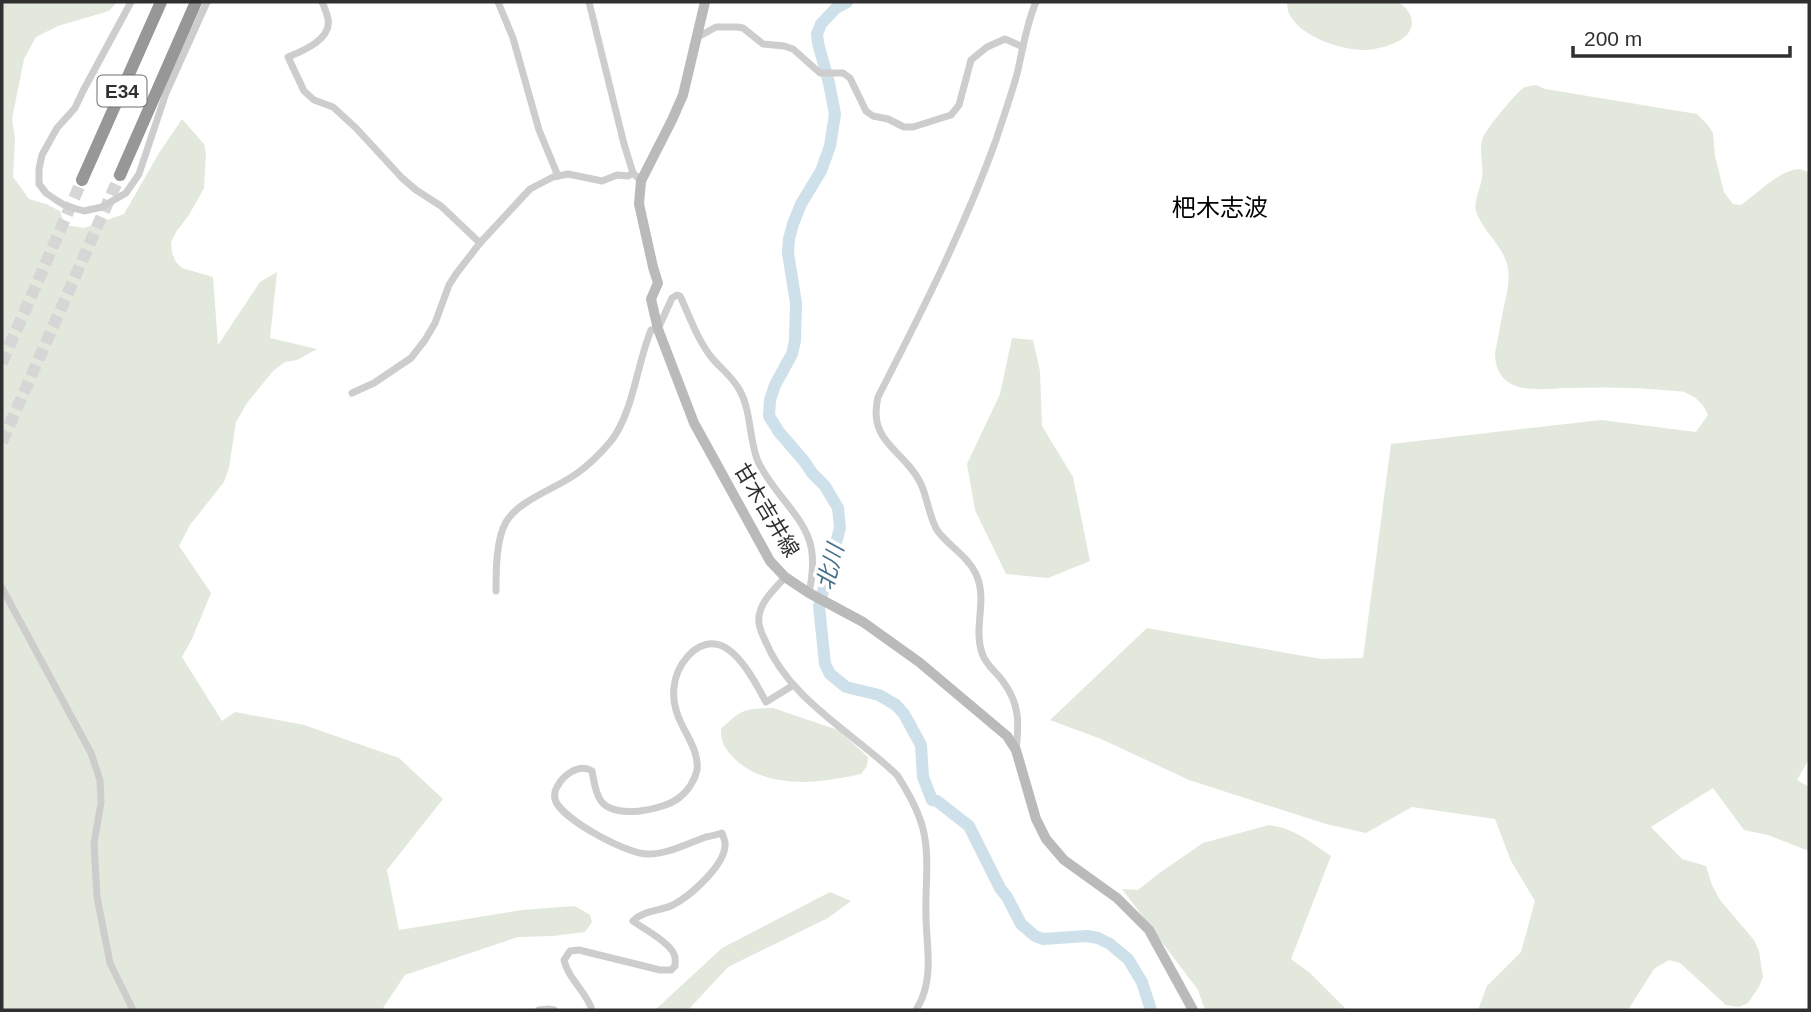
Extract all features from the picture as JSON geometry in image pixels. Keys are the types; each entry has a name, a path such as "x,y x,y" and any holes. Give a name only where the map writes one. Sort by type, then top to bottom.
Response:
{"highway":[{"name":"E34","path":"82,180 161,2"},
{"name":"E34","path":"120,175 196,2"}],"main road":[{"name":"甘木吉井線","path":"705,2 683,95 641,181 639,204 658,283 652,299 658,329 694,424 770,561 785,577 863,622 919,662 1007,736 1016,750 1036,818 1046,839 1064,860 1117,898 1149,930 1194,1010"}],"street":[{"path":"131,2 75,108 57,128 42,155 39,184 56,200 83,211 102,207 126,193 139,174 166,93 207,2"},
{"path":"322,2 329,21 326,33 316,43 288,57 304,91 314,100 333,107 402,178 441,206 480,243"},
{"path":"498,2 513,38 539,130 558,176"},
{"path":"589,2 633,173 641,181"},
{"path":"1016,750 1018,710 1005,684 987,665 981,653 981,587 968,560 937,530 928,499 914,472 881,434 876,407 878,397 951,250 974,196 1013,88 1028,19 1036,2"},
{"path":"698,37 716,27 737,27 743,28 763,44 793,48 820,73 843,73 850,78 866,111 873,116 888,119 904,127 913,127 951,115 959,105 971,60 981,51 1005,39 1023,47"},
{"path":"352,393 374,383 411,358 435,323 449,285 480,243 530,189 553,177 568,174 601,181 633,173"},
{"path":"496,591 498,553 505,523 515,511 577,474 612,440 625,414 651,330 658,329 672,298 677,295 680,296 712,359 734,380 742,394 753,448 758,459 774,487 806,529 814,560 809,593"},
{"path":"785,577 763,604 759,614 769,652 792,686 897,775 919,815 926,842 928,968 923,999 916,1010"},
{"path":"2,588 91,753 100,780 101,803 94,843 97,897 110,963 134,1010"},
{"path":"592,1010 566,969 564,960 570,951 579,950 660,970 670,970 675,966 676,957 673,952 633,921 639,915 672,906 693,892 717,866 726,843 722,833 656,853 635,853 620,847 570,816 557,804 554,796 556,788 569,773 579,768 588,768 592,771 601,801 608,808 639,811 668,804 680,797 692,785 697,771 696,755 677,714 674,684 681,664 692,651 705,645 714,643 723,646 737,658 746,667 766,702 792,686"},
{"path":"538,1010 554,1010"}],"shaded area":[{"path":"2,2 117,2 109,11 58,26 36,37 24,59 12,119 15,139 13,177 29,199 60,211 65,225 84,228 124,214 182,119 204,144 204,188 171,242 172,253 182,268 213,277 218,345 260,282 277,272 270,338 317,349 297,360 285,362 273,371 247,403 236,422 229,468 224,482 190,525 179,546 211,593 182,657 222,721 235,712 304,725 399,758 443,799 387,870 399,930 522,910 575,906 590,915 592,922 585,932 518,937 405,975 384,1010 2,1010"},
{"path":"1287,2 1396,2 1407,10 1412,24 1406,35 1388,46 1352,49 1326,42 1303,30 1289,13"},
{"path":"1536,85 1545,89 1697,114 1713,133 1715,156 1724,192 1733,204 1741,205 1768,183 1792,170 1809,172 1809,759 1797,780 1809,787 1809,851 1768,835 1744,830 1713,788 1651,827 1682,859 1706,866 1720,900 1754,940 1759,951 1763,977 1748,1003 1739,1007 1726,1005 1680,963 1669,960 1654,969 1628,1010 1478,1010 1487,986 1521,952 1535,901 1511,861 1495,819 1412,807 1366,833 1326,824 1189,780 1101,739 1050,720 1147,628 1321,659 1363,658 1391,444 1601,420 1696,432 1708,415 1699,401 1682,392 1621,388 1528,389 1508,382 1498,369 1495,353 1508,274 1503,254 1477,214 1476,200 1482,172 1481,145 1489,128 1516,95 1525,87"},
{"path":"1012,338 1033,340 1040,371 1042,426 1073,477 1090,561 1048,578 1006,574 975,510 967,464 1000,394"},
{"path":"773,708 838,730 868,757 867,766 861,774 813,782 781,780 751,771 728,751 723,743 721,729 744,711"},
{"path":"1269,825 1294,832 1331,856 1291,959 1310,973 1347,1010 1205,1010 1198,990 1122,889 1138,890 1203,843"},
{"path":"830,892 851,901 828,918 728,967 688,1010 655,1010 722,948"}],"waterway":[{"name":"北川","path":"847,2 836,8 821,24 817,34 835,114 830,146 821,171 801,204 789,239 788,253 796,303 795,341 792,354 775,385 769,416 779,432 825,486 838,508 840,528 819,606 825,664 830,674 846,687 879,695 896,705 904,714 921,745 923,777 932,800 969,826 1021,924 1043,939 1087,936 1110,944 1128,959 1142,982 1151,1010"}],"tunnel":[{"path":"2,442 120,175"},
{"path":"2,363 82,180"}],"district":[{"name":"杷木志波","path":"1220,207"}]}
